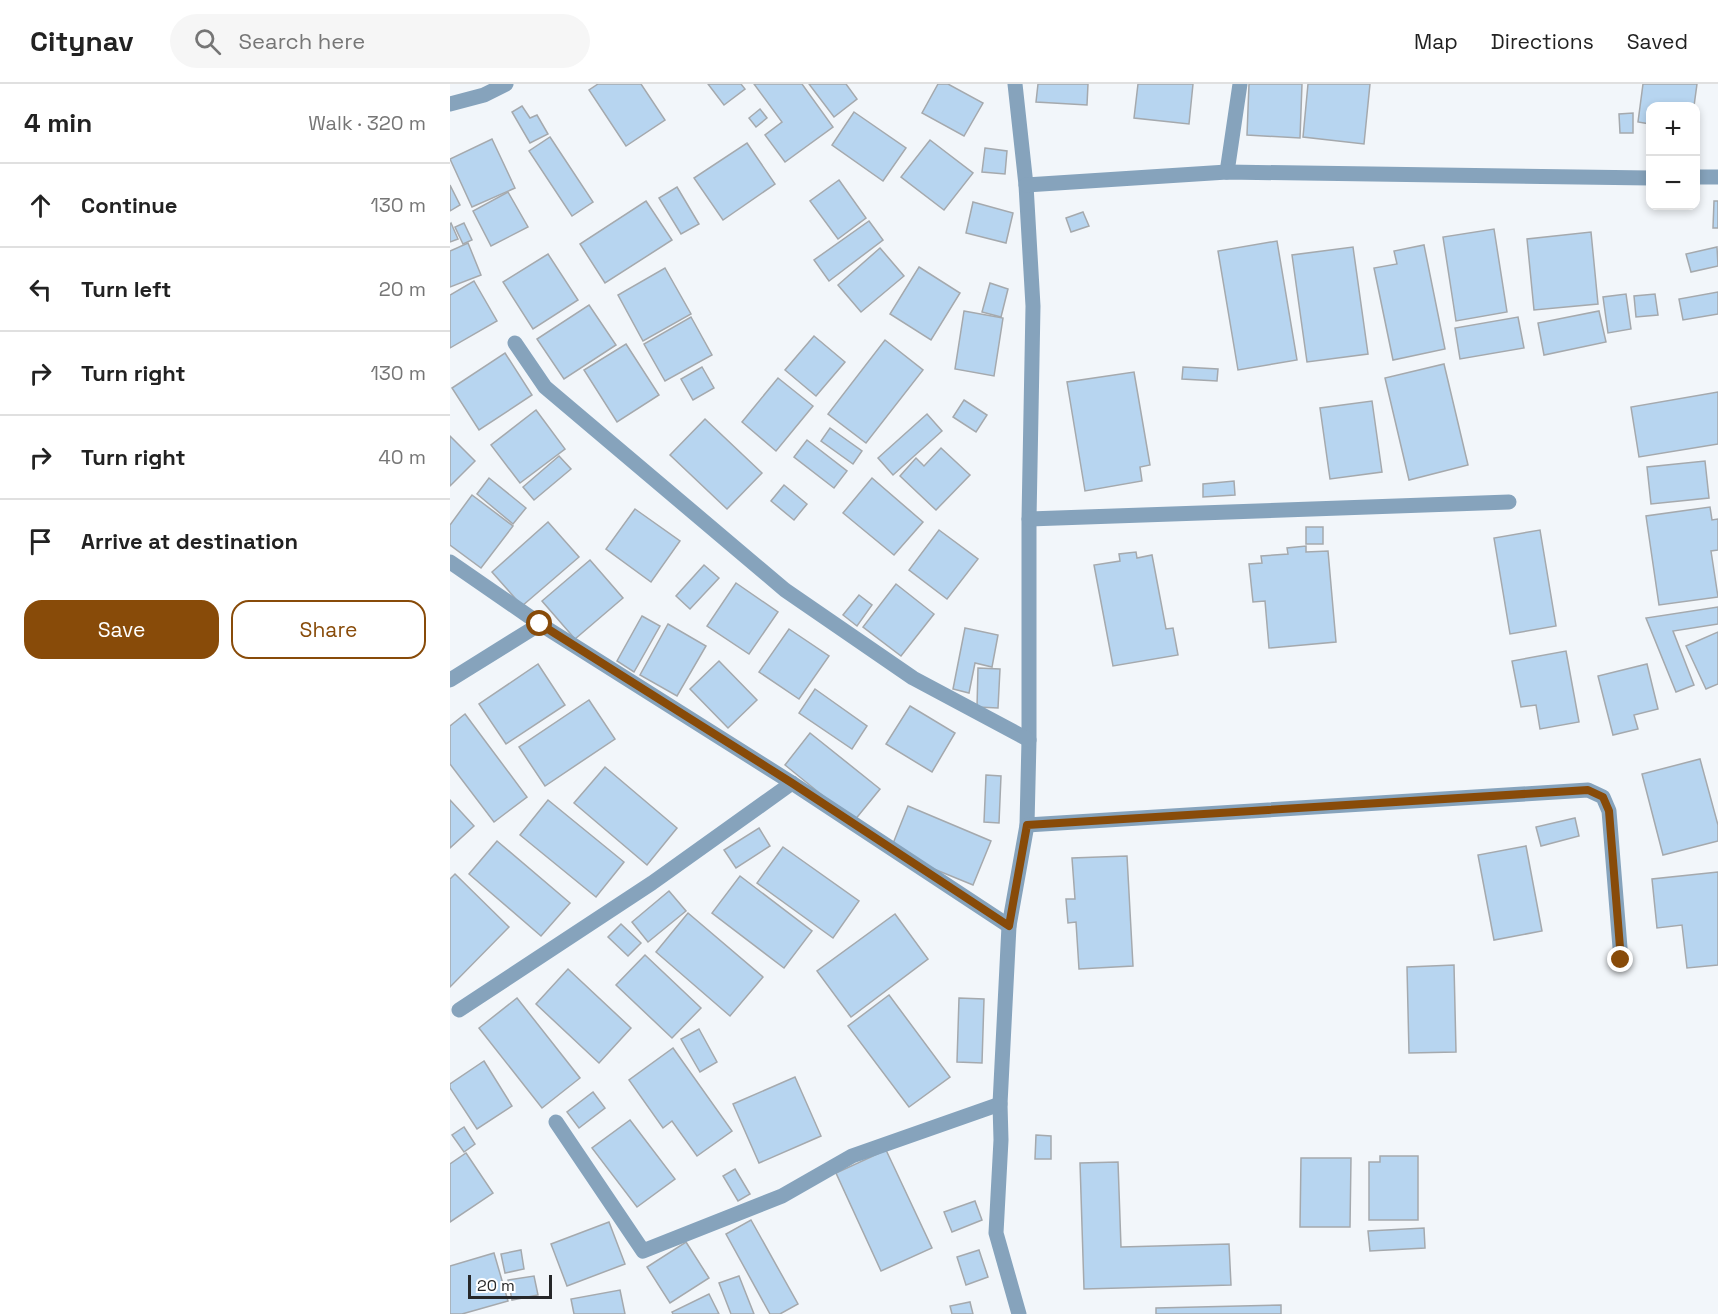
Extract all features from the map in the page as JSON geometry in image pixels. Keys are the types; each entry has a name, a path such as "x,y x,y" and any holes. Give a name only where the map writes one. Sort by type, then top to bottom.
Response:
{"street":[{"path":"450,104 481,90 506,84"},
{"path":"1015,84 1026,185 1033,306 1029,519 1029,740 1027,825 1009,926 996,1233 1019,1314"},
{"path":"1227,172 1240,84"},
{"path":"1026,185 1227,172 1646,178"},
{"path":"1700,177 1718,177"},
{"path":"515,343 545,387 785,590 913,678 1029,740"},
{"path":"1029,519 1509,502"},
{"path":"450,562 540,624 792,783 1009,926"},
{"path":"450,680 540,624"},
{"path":"459,1010 652,883 792,783"},
{"path":"1027,825 1588,790 1603,797 1609,811 1621,960"},
{"path":"556,1122 643,1251 782,1196 852,1156 1000,1104"}],"building":[{"path":"598,84 641,84 665,120 626,146 589,90"},
{"path":"708,84 741,84 745,89 724,105"},
{"path":"754,84 802,84 833,127 785,162 765,135 782,122"},
{"path":"809,84 846,84 857,99 834,117"},
{"path":"938,84 948,84 983,103 964,136 922,113"},
{"path":"1038,84 1088,84 1087,105 1036,102"},
{"path":"1138,84 1193,84 1189,124 1134,118"},
{"path":"1249,84 1302,84 1300,138 1247,135"},
{"path":"1308,84 1370,84 1364,144 1303,137"},
{"path":"1643,84 1697,84 1695,102 1646,102 1646,123 1638,122"},
{"path":"522,106 530,118 537,115 548,134 530,143 512,112"},
{"path":"760,109 767,118 756,127 749,118"},
{"path":"854,112 906,148 883,181 832,145"},
{"path":"1633,113 1633,133 1620,133 1619,114"},
{"path":"550,137 593,202 572,216 529,151"},
{"path":"492,139 515,188 472,207 450,159"},
{"path":"930,140 973,173 944,210 901,177"},
{"path":"747,143 775,184 723,220 694,178"},
{"path":"985,148 1007,151 1005,174 982,172"},
{"path":"839,180 866,218 838,239 810,201"},
{"path":"450,185 460,205 450,211"},
{"path":"677,187 699,224 681,234 659,198"},
{"path":"508,192 528,227 491,246 473,211"},
{"path":"646,201 672,240 605,283 580,244"},
{"path":"1714,201 1718,201 1718,228 1713,228"},
{"path":"973,202 1013,213 1006,243 966,233"},
{"path":"1083,212 1089,226 1071,232 1066,218"},
{"path":"869,221 883,240 829,281 814,260"},
{"path":"464,223 472,240 463,244 455,227"},
{"path":"450,224 458,239 450,242"},
{"path":"1494,229 1507,312 1456,321 1443,237"},
{"path":"1591,232 1598,304 1534,310 1527,239"},
{"path":"1277,241 1297,360 1238,370 1218,251"},
{"path":"468,243 481,275 450,287 450,251"},
{"path":"1424,245 1445,349 1393,360 1374,268 1397,264 1394,251"},
{"path":"1353,247 1368,354 1307,362 1292,255"},
{"path":"1717,247 1718,266 1691,272 1686,254"},
{"path":"880,248 904,276 861,312 838,285"},
{"path":"548,254 578,300 533,329 503,282"},
{"path":"919,267 960,293 931,340 890,314"},
{"path":"665,268 691,314 643,341 618,295"},
{"path":"474,281 497,321 450,348 450,295"},
{"path":"990,283 1008,289 1001,317 982,312"},
{"path":"1718,292 1718,314 1683,320 1679,299"},
{"path":"1626,294 1631,329 1608,333 1603,297"},
{"path":"1655,294 1658,315 1636,317 1634,296"},
{"path":"589,305 616,345 564,379 537,339"},
{"path":"964,311 1003,318 994,376 955,369"},
{"path":"1599,311 1606,342 1544,355 1538,323"},
{"path":"691,317 712,355 665,381 644,344"},
{"path":"1518,317 1524,348 1460,359 1455,328"},
{"path":"814,336 845,362 816,396 785,370"},
{"path":"885,340 923,370 866,443 828,414"},
{"path":"626,344 659,395 617,422 584,370"},
{"path":"505,353 532,395 479,430 452,388"},
{"path":"1444,364 1468,465 1409,480 1385,378"},
{"path":"702,367 714,388 693,400 681,379"},
{"path":"1183,367 1218,369 1217,381 1182,379"},
{"path":"1134,372 1150,465 1140,467 1142,481 1085,491 1067,382"},
{"path":"778,378 813,406 776,451 742,422"},
{"path":"1718,392 1718,444 1639,457 1631,407"},
{"path":"964,400 987,415 976,432 953,417"},
{"path":"1372,401 1382,472 1330,479 1320,408"},
{"path":"536,410 565,449 520,483 491,445"},
{"path":"927,414 942,431 893,475 878,458"},
{"path":"705,419 762,473 727,509 670,455"},
{"path":"830,428 862,451 853,464 821,441"},
{"path":"450,436 475,461 450,486"},
{"path":"807,440 847,471 834,488 794,457"},
{"path":"941,448 970,475 936,510 900,476 916,458 924,466"},
{"path":"559,456 571,469 534,500 523,487"},
{"path":"1705,461 1709,498 1651,504 1647,467"},
{"path":"489,478 526,508 513,524 477,494"},
{"path":"872,478 923,522 894,555 843,513"},
{"path":"1234,481 1235,495 1203,497 1203,484"},
{"path":"784,485 807,504 794,520 771,501"},
{"path":"472,495 513,526 481,568 450,545 450,525"},
{"path":"1710,507 1712,520 1718,519 1718,550 1711,551 1718,597 1659,605 1646,516"},
{"path":"635,509 680,541 651,582 606,549"},
{"path":"548,522 579,557 522,606 492,572"},
{"path":"1306,527 1323,527 1323,544 1306,544"},
{"path":"939,530 978,559 947,599 909,570"},
{"path":"1540,530 1556,626 1510,634 1494,538"},
{"path":"1306,546 1306,552 1328,551 1336,642 1269,648 1265,601 1253,602 1249,564 1262,563 1261,556 1288,554 1287,548"},
{"path":"1136,552 1137,558 1152,555 1166,629 1173,628 1178,655 1113,666 1094,565 1120,561 1119,554"},
{"path":"590,560 623,598 575,639 542,601"},
{"path":"704,565 719,578 690,609 676,596"},
{"path":"736,583 778,612 749,654 707,626"},
{"path":"896,584 934,614 901,656 863,627"},
{"path":"859,595 872,605 857,626 843,615"},
{"path":"1718,607 1718,624 1673,631 1694,685 1676,692 1646,618"},
{"path":"642,616 660,626 634,672 617,661"},
{"path":"668,624 706,646 677,696 640,675"},
{"path":"965,628 998,635 992,667 975,663 969,693 953,689"},
{"path":"789,629 829,656 799,699 759,672"},
{"path":"1718,632 1718,684 1706,689 1686,646"},
{"path":"1566,651 1579,722 1540,729 1536,705 1521,707 1512,661"},
{"path":"719,661 757,700 728,728 690,689"},
{"path":"538,664 565,705 506,744 479,704"},
{"path":"1647,664 1658,709 1634,715 1638,729 1613,735 1598,676"},
{"path":"978,668 1000,669 998,708 977,707"},
{"path":"815,689 867,726 852,749 799,713"},
{"path":"589,700 615,739 545,786 519,747"},
{"path":"910,706 955,733 932,772 886,744"},
{"path":"465,714 527,797 494,822 450,764 450,726"},
{"path":"810,733 880,789 854,821 785,765"},
{"path":"1700,759 1718,825 1718,841 1663,855 1642,774"},
{"path":"605,767 677,828 647,865 574,803"},
{"path":"986,775 1001,776 999,823 984,822"},
{"path":"450,800 474,826 450,848"},
{"path":"548,800 624,862 596,897 520,835"},
{"path":"908,806 991,841 973,885 890,851"},
{"path":"1575,818 1579,836 1541,846 1536,827"},
{"path":"759,828 770,846 736,868 724,850"},
{"path":"497,841 570,903 541,936 469,874"},
{"path":"1526,846 1542,931 1494,940 1478,855"},
{"path":"783,847 859,901 833,938 757,883"},
{"path":"1127,856 1133,966 1079,969 1076,922 1068,923 1066,899 1075,899 1072,858"},
{"path":"1718,872 1718,965 1687,968 1682,925 1657,928 1652,879"},
{"path":"455,874 509,927 450,987 450,879"},
{"path":"740,876 812,931 784,968 712,913"},
{"path":"669,891 686,911 648,942 632,922"},
{"path":"688,913 763,977 730,1016 656,952"},
{"path":"895,914 928,959 851,1017 817,971"},
{"path":"621,924 641,943 628,956 608,937"},
{"path":"645,955 701,1008 672,1038 616,985"},
{"path":"1454,965 1456,1052 1409,1053 1407,967"},
{"path":"568,969 631,1028 599,1063 536,1004"},
{"path":"889,995 950,1077 909,1107 848,1026"},
{"path":"517,998 580,1078 542,1108 479,1028"},
{"path":"959,998 984,999 982,1063 957,1062"},
{"path":"699,1029 717,1062 700,1072 681,1039"},
{"path":"673,1048 732,1131 697,1156 672,1121 663,1128 629,1080"},
{"path":"484,1061 512,1106 477,1129 450,1088 450,1084"},
{"path":"795,1077 821,1136 759,1163 733,1104"},
{"path":"593,1092 605,1108 579,1128 567,1112"},
{"path":"630,1120 675,1179 637,1207 592,1148"},
{"path":"464,1127 475,1144 464,1152 452,1135"},
{"path":"1036,1135 1051,1136 1051,1159 1035,1159"},
{"path":"886,1150 932,1248 881,1271 836,1173"},
{"path":"466,1153 493,1193 450,1222 450,1164"},
{"path":"1380,1156 1418,1156 1418,1220 1369,1220 1369,1162 1380,1162"},
{"path":"1301,1158 1351,1158 1350,1227 1300,1227"},
{"path":"1118,1162 1121,1247 1229,1244 1231,1285 1084,1289 1080,1163"},
{"path":"735,1169 750,1194 738,1201 723,1176"},
{"path":"975,1201 982,1220 952,1232 944,1212"},
{"path":"751,1220 798,1304 780,1314 770,1314 726,1234"},
{"path":"609,1222 625,1264 567,1286 551,1244"},
{"path":"1424,1228 1425,1248 1370,1251 1368,1231"},
{"path":"686,1242 709,1278 670,1303 647,1267"},
{"path":"521,1250 524,1269 505,1273 501,1254"},
{"path":"979,1250 988,1277 966,1285 957,1257"},
{"path":"494,1253 508,1301 462,1314 450,1314 450,1266"},
{"path":"534,1276 538,1295 512,1300 508,1280"},
{"path":"739,1276 754,1314 731,1314 719,1283"},
{"path":"620,1290 625,1314 574,1314 571,1299"},
{"path":"709,1294 719,1314 673,1314 672,1312"},
{"path":"970,1302 973,1314 952,1314 950,1306"},
{"path":"1281,1305 1281,1314 1156,1314 1156,1308"}],"route":[{"path":"540,624 792,783 1009,926 1027,825 1588,790 1603,797 1609,811 1621,960"}]}
